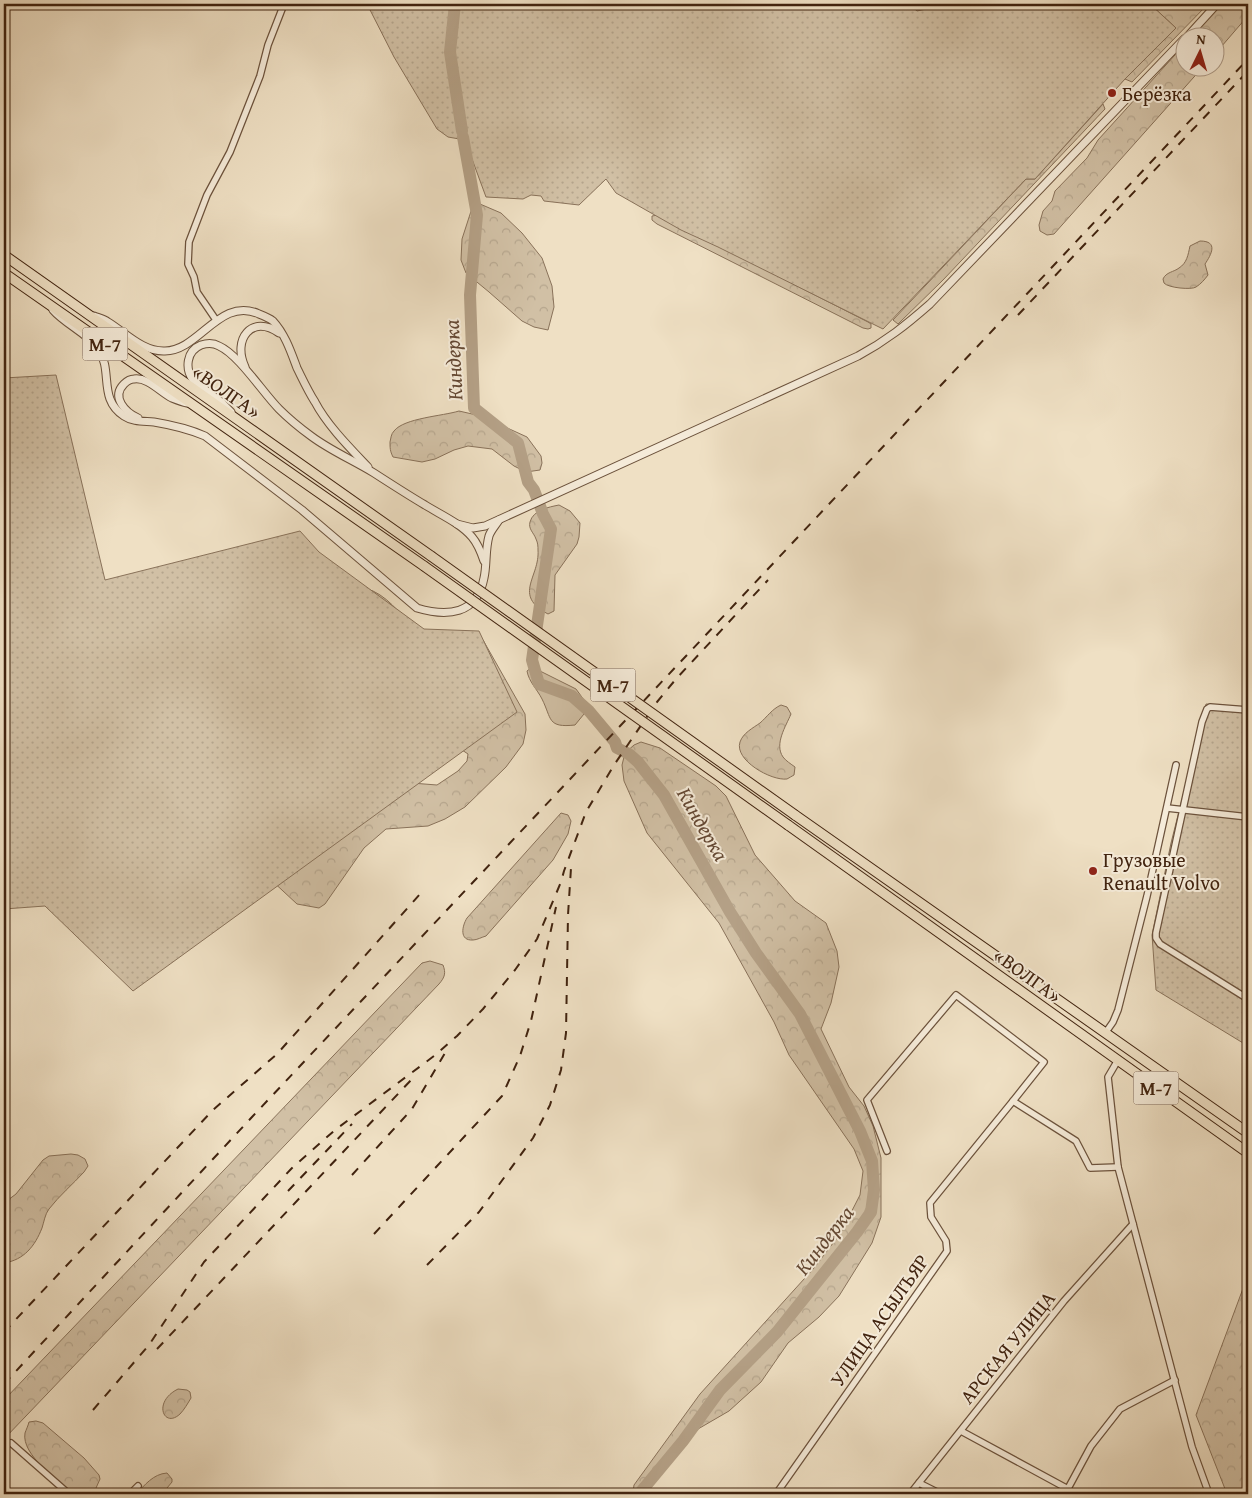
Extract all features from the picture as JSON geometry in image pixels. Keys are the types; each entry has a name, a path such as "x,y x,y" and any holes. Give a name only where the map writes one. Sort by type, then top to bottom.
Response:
{"highway":[{"name":"«ВОЛГА»","path":"4,255 1248,1133"},
{"name":"«ВОЛГА»","path":"4,273 424,566 1248,1153"}],"street":[{"path":"216,320 197,292 194,277 188,264 189,242 207,195 230,152 260,76 268,45 284,4"},
{"path":"1194,28 1217,4"},
{"path":"457,524 480,528 500,520 522,508 879,345 906,326 930,304 1174,49"},
{"path":"47,304 60,318 91,340 99,350 105,368 108,396 116,410 134,421 152,422"},
{"path":"88,314 107,321 141,345 155,351 168,351 177,348 216,320 231,313 241,311 255,312 272,320 284,337 301,377 316,405 343,440 373,472"},
{"path":"249,374 241,357 241,344 246,333 256,328 265,327 284,337"},
{"path":"238,420 221,402 190,376 188,367 190,356 198,346 204,344 217,345 234,357 280,410 294,422 333,451 373,472 400,491 457,524 474,538 486,564"},
{"path":"194,406 172,398 146,381 134,379 128,381 119,393 120,402 127,412 136,417 192,430 206,436 302,510 417,608 433,613 455,612 466,607 476,597 482,586 490,534 500,520"},
{"path":"1248,710 1210,707 1207,709 1202,722 1156,933 1156,938 1160,944 1248,999"},
{"path":"1106,1032 1118,1010 1147,896 1176,765"},
{"path":"1166,808 1248,817"},
{"path":"887,1151 867,1100 956,995 1044,1062 1013,1101 1076,1141 1090,1168 1118,1166"},
{"path":"1118,1060 1108,1077 1118,1166 1192,1447 1209,1494"},
{"name":"УЛИЦА АСЫЛЪЯР","path":"776,1494 947,1251 946,1241 931,1218 930,1203 1013,1101"},
{"name":"АРСКАЯ УЛИЦА","path":"910,1494 1064,1301 1133,1224"},
{"path":"961,1431 1067,1492 1092,1446 1120,1409 1175,1380"},
{"path":"11,1443 69,1494"},
{"path":"919,1483 941,1494"},
{"path":"130,1494 138,1486"}],"green space":[{"path":"367,4 909,4 917,11 950,4 1150,4 1176,28 1125,79 1035,179 1026,179 883,329 681,230 616,193 606,179 579,205 544,201 541,196 531,195 523,199 486,197 465,140 448,137 437,129 394,57"},
{"path":"909,4 950,4 917,11"},
{"path":"1150,4 1208,4 1185,28 1176,28"},
{"path":"1222,4 1248,4 1246,18 1224,44 1224,28 1199,28"},
{"path":"1174,30 1174,39 1132,82 1125,79"},
{"path":"1174,56 1174,78 1193,78 1054,234 1047,235 1040,231 1039,225 1043,211 1052,201 1055,191 1087,158 1098,140"},
{"path":"1103,104 1105,109 943,280 898,324 893,320 1026,179 1035,179"},
{"path":"480,204 501,213 522,233 542,258 552,286 554,307 548,330 534,327 522,321 466,273 461,260 462,239 473,205"},
{"path":"658,215 868,322 871,324 871,328 863,328 657,224 652,220 652,216"},
{"path":"1200,241 1210,243 1212,246 1205,264 1208,275 1196,287 1166,285 1163,279 1166,275 1184,264 1190,246"},
{"path":"56,375 105,580 300,531 319,552 424,629 479,631 517,712 133,991 45,906 4,909 4,378"},
{"path":"459,411 481,416 527,437 541,456 540,470 526,472 514,466 492,449 468,446 422,462 393,457 390,442 392,433 399,427 415,420"},
{"path":"559,505 570,511 580,523 579,537 577,544 555,575 554,611 548,614 537,607 530,593 530,585 538,560 538,550 537,542 530,529 530,522 538,512"},
{"path":"350,586 367,589 380,595 403,617 417,637 483,640 525,714 526,730 523,744 506,767 465,807 445,819 428,826 386,829 364,848 325,904 319,908 297,904 269,878 399,782 437,785 458,771 467,761 468,754 462,750"},
{"path":"532,667 576,689 584,700 584,714 575,725 559,725 549,717 542,699 528,675 527,671"},
{"path":"1206,704 1248,707 1248,1046 1156,990 1152,935 1171,843"},
{"path":"781,705 787,707 791,714 780,741 783,757 795,767 794,775 787,779 772,777 755,768 743,756 740,749 741,739 746,733"},
{"path":"641,742 660,748 716,786 726,796 755,855 795,901 826,923 837,951 839,967 831,1003 821,1029 849,1087 864,1106 873,1126 881,1158 881,1217 872,1243 839,1296 819,1317 788,1343 761,1382 729,1411 698,1429 648,1490 640,1494 633,1492 634,1485 700,1394 814,1268 840,1234 860,1195 863,1171 854,1149 789,1055 774,1022 719,923 647,833 624,781 622,765 625,753"},
{"path":"561,813 568,815 571,821 568,834 553,860 486,936 475,940 465,938 463,929 467,918"},
{"path":"430,961 443,965 444,975 439,984 4,1439 4,1400 422,963"},
{"path":"71,1154 85,1159 88,1166 49,1209 39,1235 28,1251 17,1259 4,1263 4,1203 16,1194 43,1160 49,1156"},
{"path":"1248,1275 1248,1494 1227,1494 1196,1415"},
{"path":"178,1389 190,1392 191,1398 180,1414 174,1418 169,1418 163,1412 165,1400"},
{"path":"29,1422 43,1423 84,1458 99,1475 100,1479 96,1488 96,1494 73,1494 35,1459 25,1441 25,1433"},
{"path":"167,1473 172,1482 162,1494 136,1494 153,1478"}],"waterway":[{"name":"Киндерка","path":"455,4 450,52 462,131"},
{"name":"Киндерка","path":"463,137 477,215 470,295 474,408 518,443 528,482 534,490 551,529 532,660 539,684 572,696 589,711 615,742 617,748 629,754 638,762 664,795 730,912 756,953 800,1014 860,1131 872,1161 874,1190 871,1212 777,1332 720,1390 683,1441 639,1494"}],"railway":[{"path":"4,1384 252,1117 1248,59"},
{"path":"1018,315 1248,71"},
{"path":"93,1410 149,1345 204,1262 292,1168 335,1130 434,1056 457,1036 483,1009 515,970 537,939 561,882 586,812 614,765 657,702 676,679 768,580"},
{"path":"427,1265 479,1212 533,1138 550,1105 561,1070 566,1033 568,915 571,868"},
{"path":"4,1332 213,1110 277,1054 421,893"},
{"path":"374,1234 502,1096 520,1056 531,1021 556,907"},
{"path":"352,1175 412,1109 448,1048"},
{"path":"157,1349 413,1078"},
{"path":"288,1191 352,1124"}],"place":[{"name":"Берёзка","path":"1112,93"},
{"name":"Грузовые Renault Volvo","path":"1093,871"}]}
